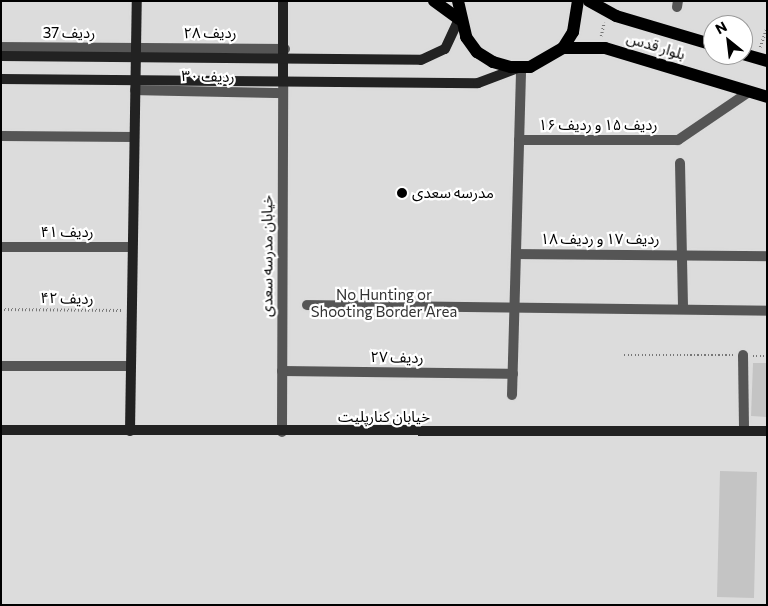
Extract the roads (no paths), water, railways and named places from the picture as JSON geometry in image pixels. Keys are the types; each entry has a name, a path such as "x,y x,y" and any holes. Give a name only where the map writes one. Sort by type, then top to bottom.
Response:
{"main road":[{"path":"434,1 459,20 477,52 493,62 521,67 548,60 563,48 573,32 578,1"},
{"path":"458,1 459,20"},
{"name":"بلوار قدس","path":"589,1 607,11 703,42"},
{"name":"بلوار قدس","path":"563,48 598,48 767,97"}],"street":[{"path":"130,431 134,90 137,1"},
{"path":"283,1 285,54 283,81"},
{"path":"1,56 136,53 285,54 421,60 445,49 459,20"},
{"name":"ردیف 37","path":"1,47 136,53"},
{"path":"1,79 135,78 478,83 521,67 512,396"},
{"name":"خیابان مدرسه سعدی","path":"282,432 283,81"},
{"name":"ردیف ۳۰","path":"134,90 282,93"},
{"name":"ردیف ۱۵ و ردیف ۱۶","path":"519,140 678,140 749,92"},
{"path":"1,136 134,137"},
{"path":"680,163 684,309"},
{"name":"ردیف ۴۱","path":"1,247 132,247"},
{"name":"ردیف ۱۷ و ردیف ۱۸","path":"516,254 767,256"},
{"path":"307,306 514,306 767,310"},
{"path":"743,355 744,431"},
{"path":"1,366 131,366"},
{"name":"ردیف ۲۷","path":"282,371 513,374"},
{"name":"خیابان کنارپلیت","path":"1,430 282,432 767,431"}],"place":[{"name":"مدرسه سعدی","path":"402,193"}],"park label":[{"name":"No Hunting or Shooting Border Area","path":"384,302"}]}
